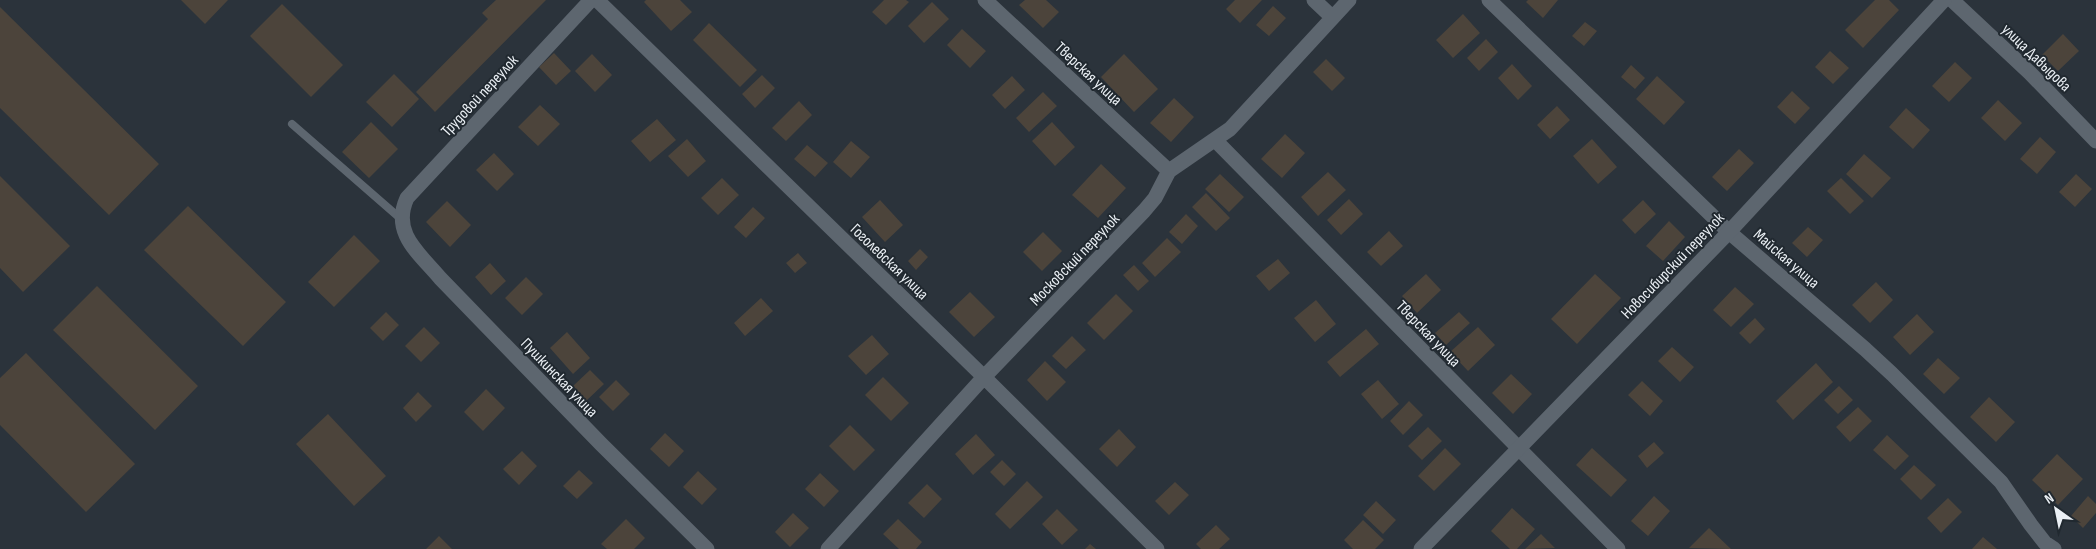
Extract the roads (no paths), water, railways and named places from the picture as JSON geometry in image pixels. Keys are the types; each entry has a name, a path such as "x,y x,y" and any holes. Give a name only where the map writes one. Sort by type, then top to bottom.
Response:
{"street":[{"name":"Трудовой переулок","path":"401,218 402,209 407,198 592,0"},
{"name":"Гоголевская улица","path":"596,0 1157,549"},
{"name":"Тверская улица","path":"985,0 1169,171"},
{"path":"1314,0 1332,17"},
{"name":"Московский переулок","path":"828,549 984,378 1144,211 1155,198 1169,171 1178,163 1216,141 1230,129 1349,0"},
{"name":"Майская улица","path":"1489,0 1729,232 1865,348 1892,374 2001,482 2031,525 2045,542 2054,549"},
{"name":"Новосибирский переулок","path":"1421,549 1729,232 1944,0"},
{"name":"улица Давыдова","path":"1952,0 2030,73 2096,141"},
{"name":"Тверская улица","path":"1216,141 1618,549"},
{"name":"Пушкинская улица","path":"401,218 402,228 408,239 440,278 601,444 708,549"}],"lane":[{"path":"292,124 401,218"}]}
